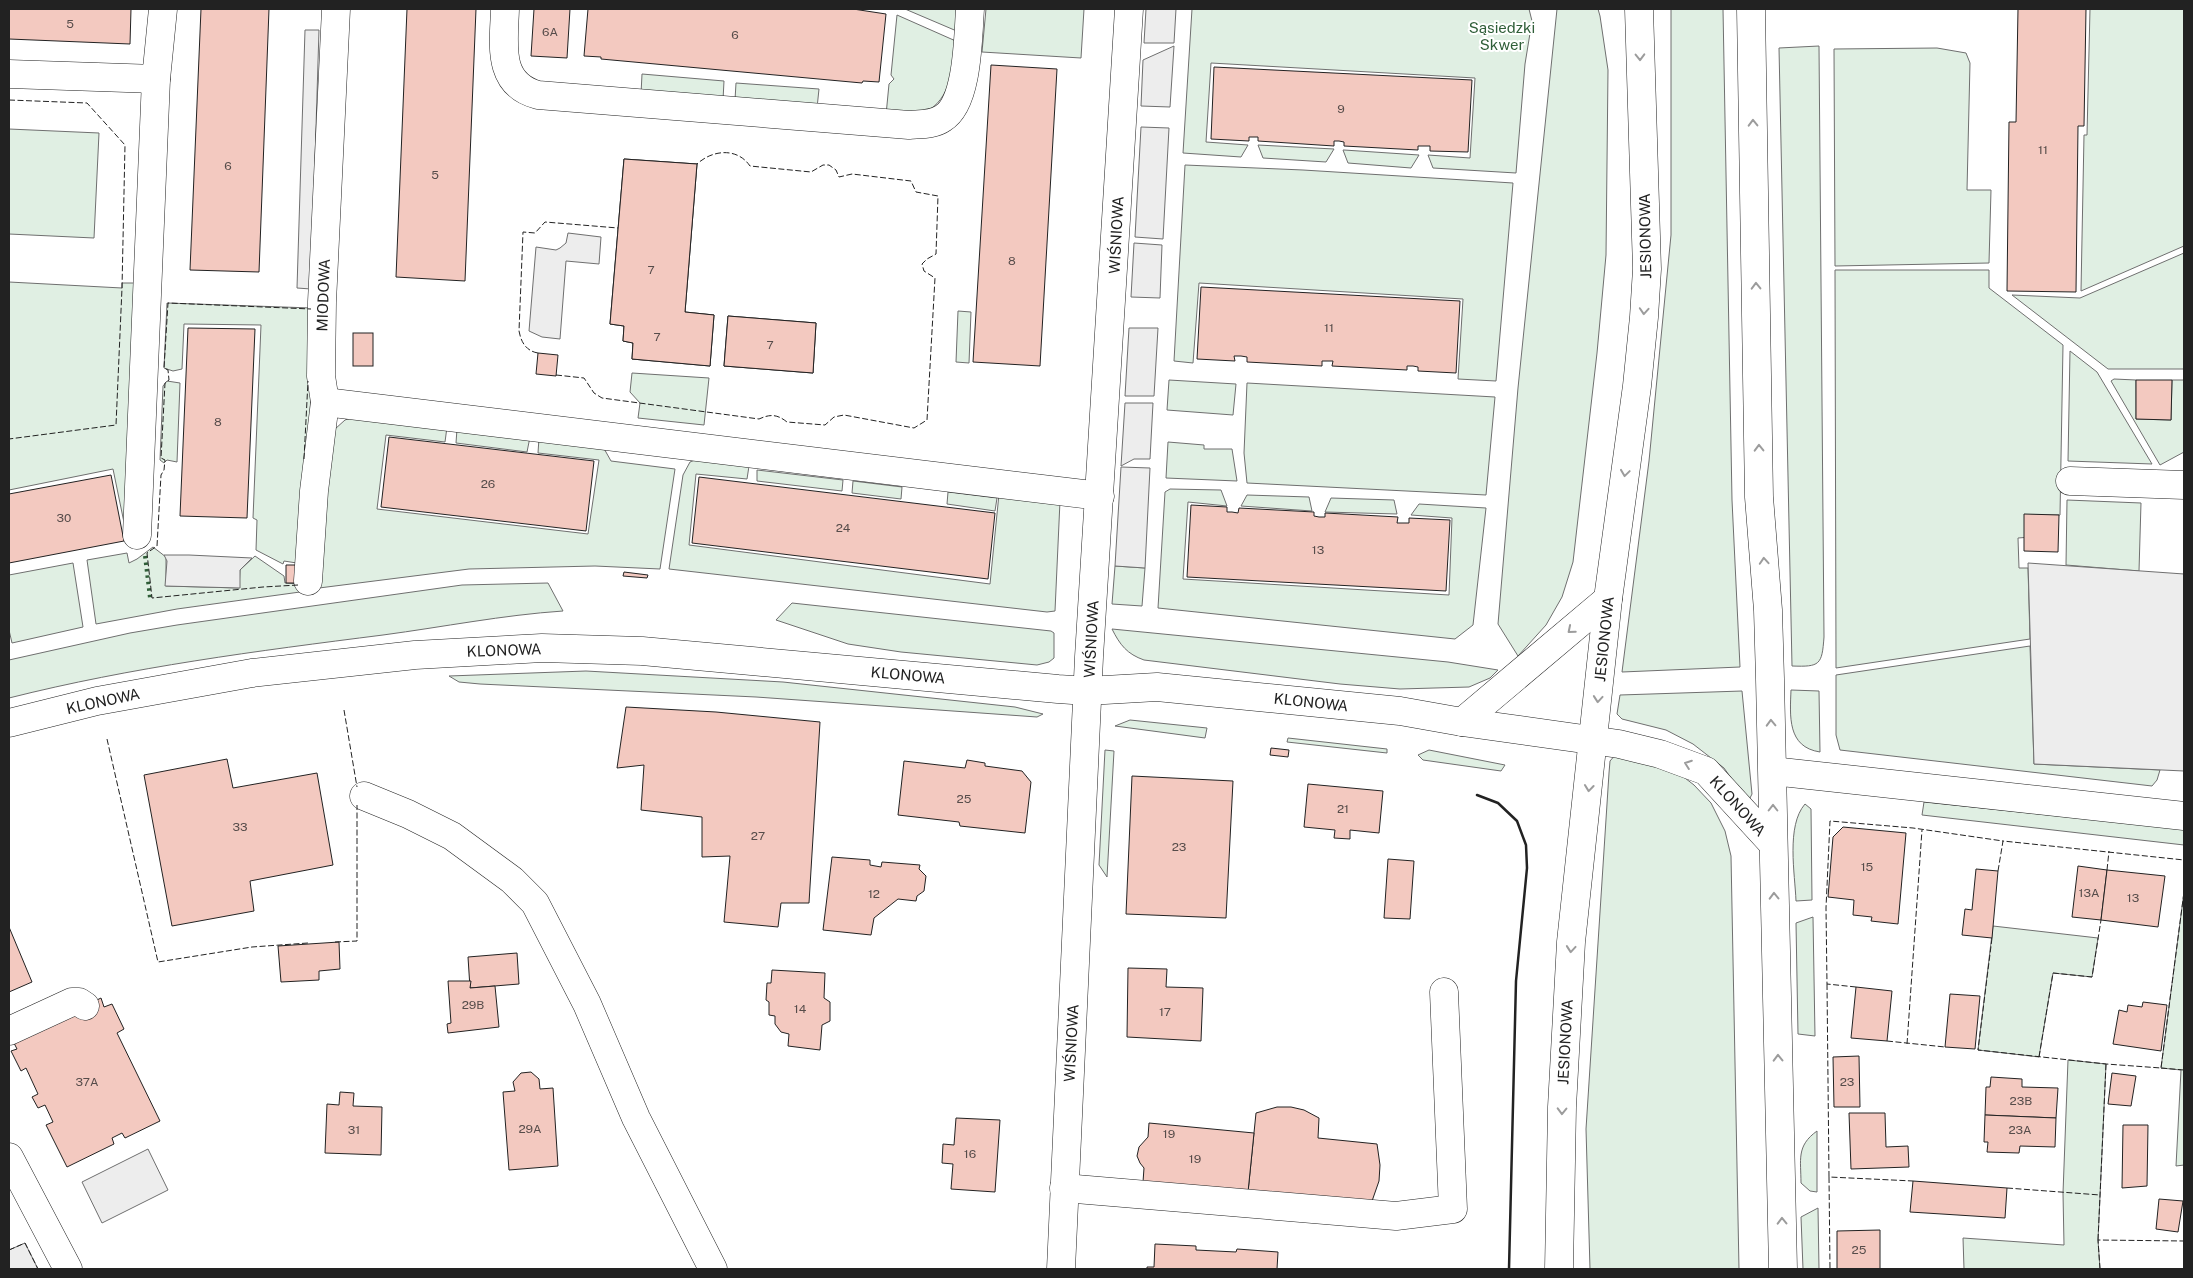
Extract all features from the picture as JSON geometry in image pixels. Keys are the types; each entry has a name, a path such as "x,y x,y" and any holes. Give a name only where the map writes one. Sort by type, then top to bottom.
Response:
{"street":[{"path":"137,535 156,79 163,9"},
{"name":"MIODOWA","path":"308,581 314,491 325,402 321,376 322,302 336,9"},
{"path":"505,9 505,62 508,73 518,85 528,92 538,95 909,126 931,124 943,118 953,110 959,99 968,46 970,9"},
{"name":"WIŚNIOWA","path":"1060,1269 1088,691 1129,9"},
{"name":"JESIONOWA","path":"1559,1269 1565,1022 1571,942 1608,599 1637,386 1647,269 1639,9"},
{"path":"1751,9 1760,497 1768,610 1773,771 1783,1269"},
{"path":"9,74 156,79"},
{"path":"325,402 1100,496"},
{"path":"2070,481 2184,485"},
{"path":"1462,722 1608,599"},
{"name":"KLONOWA","path":"9,723 97,701 252,673 415,654 542,648 642,651 1088,691 1157,687 1400,711 1462,722 1594,739 1660,754 1706,771 1773,844"},
{"path":"1773,771 2184,816"},
{"path":"364,796 408,814 452,836 505,874 535,903 587,1004 636,1118 713,1269"},
{"path":"1064,1188 1396,1216 1453,1209 1444,992"},
{"path":"9,1031 72,1002 80,1002 85,1006"},
{"path":"9,1157 68,1269"}],"green space":[{"path":"905,9 960,9 959,32"},
{"path":"986,9 1084,9 1081,58 982,52"},
{"name":"Sąsiedzki Skwer","path":"1192,9 1529,9 1532,21 1525,64 1516,173 1433,168 1428,155 1470,158 1475,78 1211,63 1206,142 1248,145 1241,157 1183,153"},
{"path":"1557,9 1598,9 1600,16 1608,70 1606,255 1597,353 1573,562 1562,597 1546,625 1518,656 1498,624 1518,388"},
{"path":"1671,9 1723,9 1732,500 1740,667 1622,672 1649,461 1671,235"},
{"path":"2090,9 2184,9 2184,246 2081,291 2084,135 2087,135"},
{"path":"897,15 958,42 952,74 943,95 929,110 918,114 886,115 889,84 894,79 891,75"},
{"path":"1819,46 1824,637 1822,653 1818,662 1809,666 1792,666 1779,48"},
{"path":"1937,48 1966,53 1970,63 1967,190 1991,190 1989,263 1835,266 1834,49"},
{"path":"642,74 724,81 723,100 641,94"},
{"path":"736,83 819,89 817,108 735,100"},
{"path":"9,129 99,133 94,238 9,234"},
{"path":"1258,145 1334,149 1326,162 1263,158"},
{"path":"1343,150 1419,155 1411,168 1348,163"},
{"path":"1185,165 1513,183 1496,381 1458,379 1463,299 1199,283 1193,363 1174,361"},
{"path":"2184,253 2184,369 2108,369 2012,295 2080,298"},
{"path":"1835,270 1989,270 1989,288 2063,345 2060,515 2031,515 2031,537 2018,538 2019,568 2028,568 2030,639 1836,668"},
{"path":"9,282 122,288 122,283 139,283 127,537 113,469 9,490"},
{"path":"167,303 312,308 312,371 303,564 284,561 283,564 256,550 257,520 253,518 261,325 184,324 182,369 173,371 164,368"},
{"path":"958,311 971,312 969,363 956,362"},
{"path":"2070,351 2097,372 2152,464 2068,461"},
{"path":"632,373 709,378 704,425 638,418 640,403 630,392"},
{"path":"2114,379 2136,380 2136,419 2171,420 2172,380 2184,380 2184,452 2160,465 2111,381"},
{"path":"1169,380 1236,384 1233,415 1167,410"},
{"path":"167,381 180,383 177,462 167,460 164,463 160,460 163,386"},
{"path":"1247,383 1495,397 1486,495 1247,483 1244,453"},
{"path":"354,417 447,427 445,442 386,435 377,509 588,534 599,460 538,453 539,438 602,445 611,461 675,469 660,569 595,566 469,569 319,588 313,552 335,429 345,420"},
{"path":"457,429 530,437 527,452 456,443"},
{"path":"1168,442 1204,445 1204,449 1232,449 1237,481 1166,478"},
{"path":"695,460 749,466 747,479 696,474 689,545 990,584 999,494 1060,501 1055,611 1047,612 669,569 683,475 690,462"},
{"path":"757,470 843,480 842,491 757,481"},
{"path":"853,481 902,487 901,499 852,493"},
{"path":"1170,489 1221,490 1227,506 1188,502 1183,579 1449,595 1452,518 1411,515 1419,504 1486,508 1473,625 1455,639 1158,608 1165,492"},
{"path":"948,492 997,498 995,511 947,504"},
{"path":"1247,495 1309,497 1312,511 1241,506"},
{"path":"1331,498 1394,500 1397,514 1325,512"},
{"path":"2067,500 2141,503 2139,571 2066,565"},
{"path":"153,547 166,557 166,586 239,588 240,570 255,556 284,576 285,583 302,584 300,592 177,609 96,624 87,560 127,553 129,563"},
{"path":"73,563 83,627 12,643 9,630 9,575"},
{"path":"1115,566 1145,568 1142,606 1112,604"},
{"path":"548,583 563,611 496,618 195,661 102,677 9,698 9,660 130,633 462,585"},
{"path":"792,603 1051,631 1054,633 1054,658 1049,662 1037,665 901,652 848,644 776,620"},
{"path":"1112,629 1448,662 1498,670 1490,678 1469,687 1400,689 1340,684 1144,660 1133,655 1125,648"},
{"path":"2030,646 2034,764 2160,770 2157,780 2152,786 1840,750 1836,735 1836,675"},
{"path":"586,671 783,682 1015,707 1043,714 1037,717 756,697 480,684 459,682 449,676"},
{"path":"1791,690 1819,691 1820,752 1809,749 1801,744 1796,737 1791,720"},
{"path":"1742,691 1752,794 1748,802 1724,768 1693,744 1666,730 1622,719 1617,714 1620,695"},
{"path":"1130,720 1207,728 1205,738 1115,726"},
{"path":"1288,738 1387,749 1387,753 1287,742"},
{"path":"1105,750 1114,751 1107,877 1099,865"},
{"path":"1429,750 1505,765 1501,771 1423,760 1418,755"},
{"path":"1616,754 1672,768 1694,785 1711,803 1725,831 1731,856 1739,1269 1590,1269 1586,1129 1609,773 1610,761"},
{"path":"1924,802 2184,829 2184,845 1922,815"},
{"path":"1805,804 1811,809 1812,900 1796,901 1793,864 1795,825 1799,813"},
{"path":"2184,892 2184,1165 2176,1166 2181,1070 2161,1068"},
{"path":"1813,917 1815,1036 1798,1034 1796,923"},
{"path":"1993,926 2098,938 2092,977 2053,973 2039,1057 1978,1050"},
{"path":"2068,1060 2106,1064 2098,1240 2100,1269 1964,1269 1963,1238 2064,1245 2063,1193"},
{"path":"1817,1131 1817,1192 1810,1191 1801,1183 1801,1154 1806,1142"},
{"path":"1818,1208 1819,1269 1803,1269 1801,1217"}],"shaded area":[{"path":"1146,9 1176,9 1174,43 1144,43"},
{"path":"305,30 319,30 311,289 297,288"},
{"path":"1174,46 1170,107 1141,106 1143,60"},
{"path":"1141,127 1169,128 1163,239 1135,237"},
{"path":"568,233 601,237 599,264 566,261 560,339 542,337 529,331 536,247 556,250 566,243"},
{"path":"1134,243 1162,245 1160,298 1131,297"},
{"path":"1129,328 1158,328 1154,396 1125,396"},
{"path":"1125,403 1153,403 1150,459 1134,459 1121,466"},
{"path":"1121,467 1150,468 1145,568 1115,566"},
{"path":"164,555 252,558 240,570 240,588 165,586 167,561"},
{"path":"2028,563 2184,574 2184,771 2034,764"},
{"path":"148,1149 168,1190 102,1223 82,1182"},
{"path":"25,1243 38,1269 9,1269 9,1250"}],"building":[{"path":"9,9 131,9 130,44 9,39"},
{"path":"201,9 269,9 259,272 190,270"},
{"path":"407,9 476,9 465,281 396,277"},
{"path":"534,9 570,9 567,58 531,56"},
{"path":"588,9 853,9 886,14 879,82 863,81 862,83 584,56"},
{"path":"2018,9 2086,9 2084,126 2078,126 2076,292 2007,291 2009,122 2016,122"},
{"path":"991,65 1057,69 1040,366 973,362"},
{"path":"1214,67 1472,80 1468,152 1430,151 1430,146 1418,146 1418,150 1344,146 1344,142 1339,141 1334,141 1334,146 1258,141 1258,137 1249,137 1249,141 1211,139"},
{"path":"624,159 697,164 685,312 714,315 710,366 632,359 633,343 623,341 624,326 610,324"},
{"path":"624,159 697,164 685,312 714,315 710,366 632,359 633,343 623,341 624,326 610,324"},
{"path":"1201,287 1460,301 1456,373 1418,371 1418,367 1413,366 1407,366 1407,370 1332,366 1333,361 1322,361 1322,366 1247,362 1247,357 1241,356 1234,356 1235,361 1197,359"},
{"path":"728,316 816,323 813,373 724,366"},
{"path":"728,316 816,323 813,373 724,366"},
{"path":"188,328 255,329 247,518 180,516"},
{"path":"353,333 373,333 373,366 353,366"},
{"path":"538,353 558,355 556,376 536,374"},
{"path":"2136,380 2172,380 2171,420 2136,419"},
{"path":"389,437 594,461 586,531 381,507"},
{"path":"111,475 124,541 9,563 9,494"},
{"path":"699,477 995,513 988,579 692,543"},
{"path":"1191,505 1227,507 1227,512 1238,513 1239,508 1314,512 1314,516 1319,517 1325,517 1325,513 1398,517 1397,523 1409,523 1409,518 1450,520 1446,591 1187,577"},
{"path":"2024,514 2059,515 2058,552 2024,551"},
{"path":"286,565 300,565 301,583 286,583"},
{"path":"624,572 648,575 647,578 623,576"},
{"path":"626,707 716,712 820,722 809,903 781,903 778,927 724,922 730,856 702,857 702,817 641,810 644,765 617,768"},
{"path":"1271,748 1289,750 1288,757 1270,755"},
{"path":"227,759 233,788 317,773 333,865 250,881 254,911 172,926 144,775"},
{"path":"967,760 985,763 985,766 1022,771 1031,782 1025,833 960,826 959,822 898,815 904,761 965,768"},
{"path":"1132,776 1233,781 1226,918 1126,914"},
{"path":"1308,784 1383,791 1379,833 1350,830 1350,839 1334,838 1335,830 1304,827"},
{"path":"1843,827 1906,833 1898,924 1871,921 1872,917 1853,915 1854,900 1828,897 1833,837"},
{"path":"832,857 870,860 870,865 881,867 882,862 920,865 919,869 926,876 924,891 917,896 916,901 898,899 874,918 871,935 823,930"},
{"path":"1388,859 1414,861 1410,919 1384,918"},
{"path":"2078,866 2107,870 2101,920 2072,917"},
{"path":"1976,869 1998,871 1992,938 1962,935 1965,909 1972,910"},
{"path":"2107,870 2165,876 2158,927 2101,920"},
{"path":"9,927 32,982 9,992"},
{"path":"339,942 340,969 319,971 319,980 281,982 278,946"},
{"path":"517,953 519,984 470,988 468,957"},
{"path":"1128,968 1167,969 1166,987 1203,988 1201,1041 1127,1037"},
{"path":"772,970 825,973 824,998 830,1002 830,1021 822,1025 820,1050 788,1046 789,1034 781,1032 775,1024 775,1016 769,1015 769,1002 766,1000 767,983 771,983"},
{"path":"448,981 471,981 470,988 495,986 499,1027 448,1033 447,1024 451,1023"},
{"path":"1856,987 1892,991 1887,1041 1851,1038"},
{"path":"1950,994 1980,996 1975,1049 1945,1047"},
{"path":"101,998 104,1007 112,1004 124,1029 117,1033 160,1121 125,1138 122,1133 112,1138 114,1144 67,1167 46,1125 53,1122 45,1105 38,1108 32,1097 38,1094 26,1068 21,1071 11,1051 17,1049 13,1041"},
{"path":"2143,1002 2167,1005 2161,1051 2113,1044 2119,1010 2127,1012 2128,1005 2142,1007"},
{"path":"1859,1056 1860,1107 1834,1107 1833,1057"},
{"path":"531,1072 539,1079 540,1089 553,1088 558,1166 509,1170 503,1092 515,1091 513,1082 521,1073"},
{"path":"2112,1073 2136,1076 2131,1106 2108,1104"},
{"path":"1991,1077 2022,1079 2022,1087 2058,1088 2056,1118 1985,1115 1986,1087 1990,1087"},
{"path":"340,1092 354,1093 353,1106 382,1107 381,1155 325,1153 327,1104 339,1105"},
{"path":"1277,1107 1291,1107 1304,1110 1319,1118 1318,1138 1377,1144 1380,1165 1379,1181 1371,1204 1248,1192 1256,1113"},
{"path":"1849,1113 1885,1113 1886,1147 1908,1146 1909,1167 1851,1169"},
{"path":"1985,1115 2056,1118 2055,1147 2020,1146 2019,1153 1987,1152 1988,1142 1984,1142"},
{"path":"956,1118 1000,1120 995,1192 951,1189 953,1164 942,1163 943,1144 954,1145"},
{"path":"1149,1123 1254,1133 1248,1192 1143,1182 1144,1168 1137,1156 1139,1147 1148,1137"},
{"path":"2123,1125 2148,1125 2147,1186 2122,1188"},
{"path":"1913,1181 2007,1188 2005,1218 1910,1212"},
{"path":"2159,1199 2183,1201 2178,1232 2156,1229"},
{"path":"1880,1230 1880,1269 1837,1269 1837,1231"},
{"path":"1155,1244 1196,1246 1196,1250 1236,1252 1237,1249 1278,1252 1277,1269 1147,1269 1147,1267 1154,1267"}],"hedge":[{"path":"145,556 150,598"}],"fence":[{"path":"9,100 87,103 125,145 122,288 116,425 9,439"},
{"path":"556,375 584,378 594,393 602,398 759,419 773,416 780,417 787,422 825,425 834,417 844,415 914,428 927,420 935,278 924,271 922,264 936,254 938,196 916,192 911,181 852,174 839,177 836,170 829,165 823,165 811,172 750,166 745,160 731,153 717,153 697,164"},
{"path":"538,353 530,350 525,345 519,331 523,232 535,233 545,222 618,228"},
{"path":"298,585 152,598 147,553 157,546 161,475 164,470 165,460 161,458 165,383 169,380 168,370 164,368 168,303 311,309"},
{"path":"304,459 308,381"},
{"path":"344,710 357,787"},
{"path":"107,739 158,962 252,947 308,943"},
{"path":"335,942 357,941 357,805"},
{"path":"1856,987 1827,984 1826,908 1830,821 1913,828 2003,841"},
{"path":"1907,1044 1922,830"},
{"path":"1998,871 2003,841 2184,860"},
{"path":"2107,870 2109,851"},
{"path":"1992,938 1978,1050 2161,1068 2184,892"},
{"path":"2039,1057 2053,973 2092,977 2101,920"},
{"path":"1827,984 1829,1177 1913,1181"},
{"path":"1887,1041 1945,1047"},
{"path":"2098,1240 2106,1064"},
{"path":"2161,1068 2184,1070"},
{"path":"1829,1177 1830,1269"},
{"path":"2007,1188 2100,1195"},
{"path":"2100,1269 2098,1240 2184,1241"},
{"path":"9,1250 25,1243 38,1269"}],"wall":[{"path":"1477,795 1498,803 1517,821 1526,845 1527,868 1516,981 1509,1269"}]}
